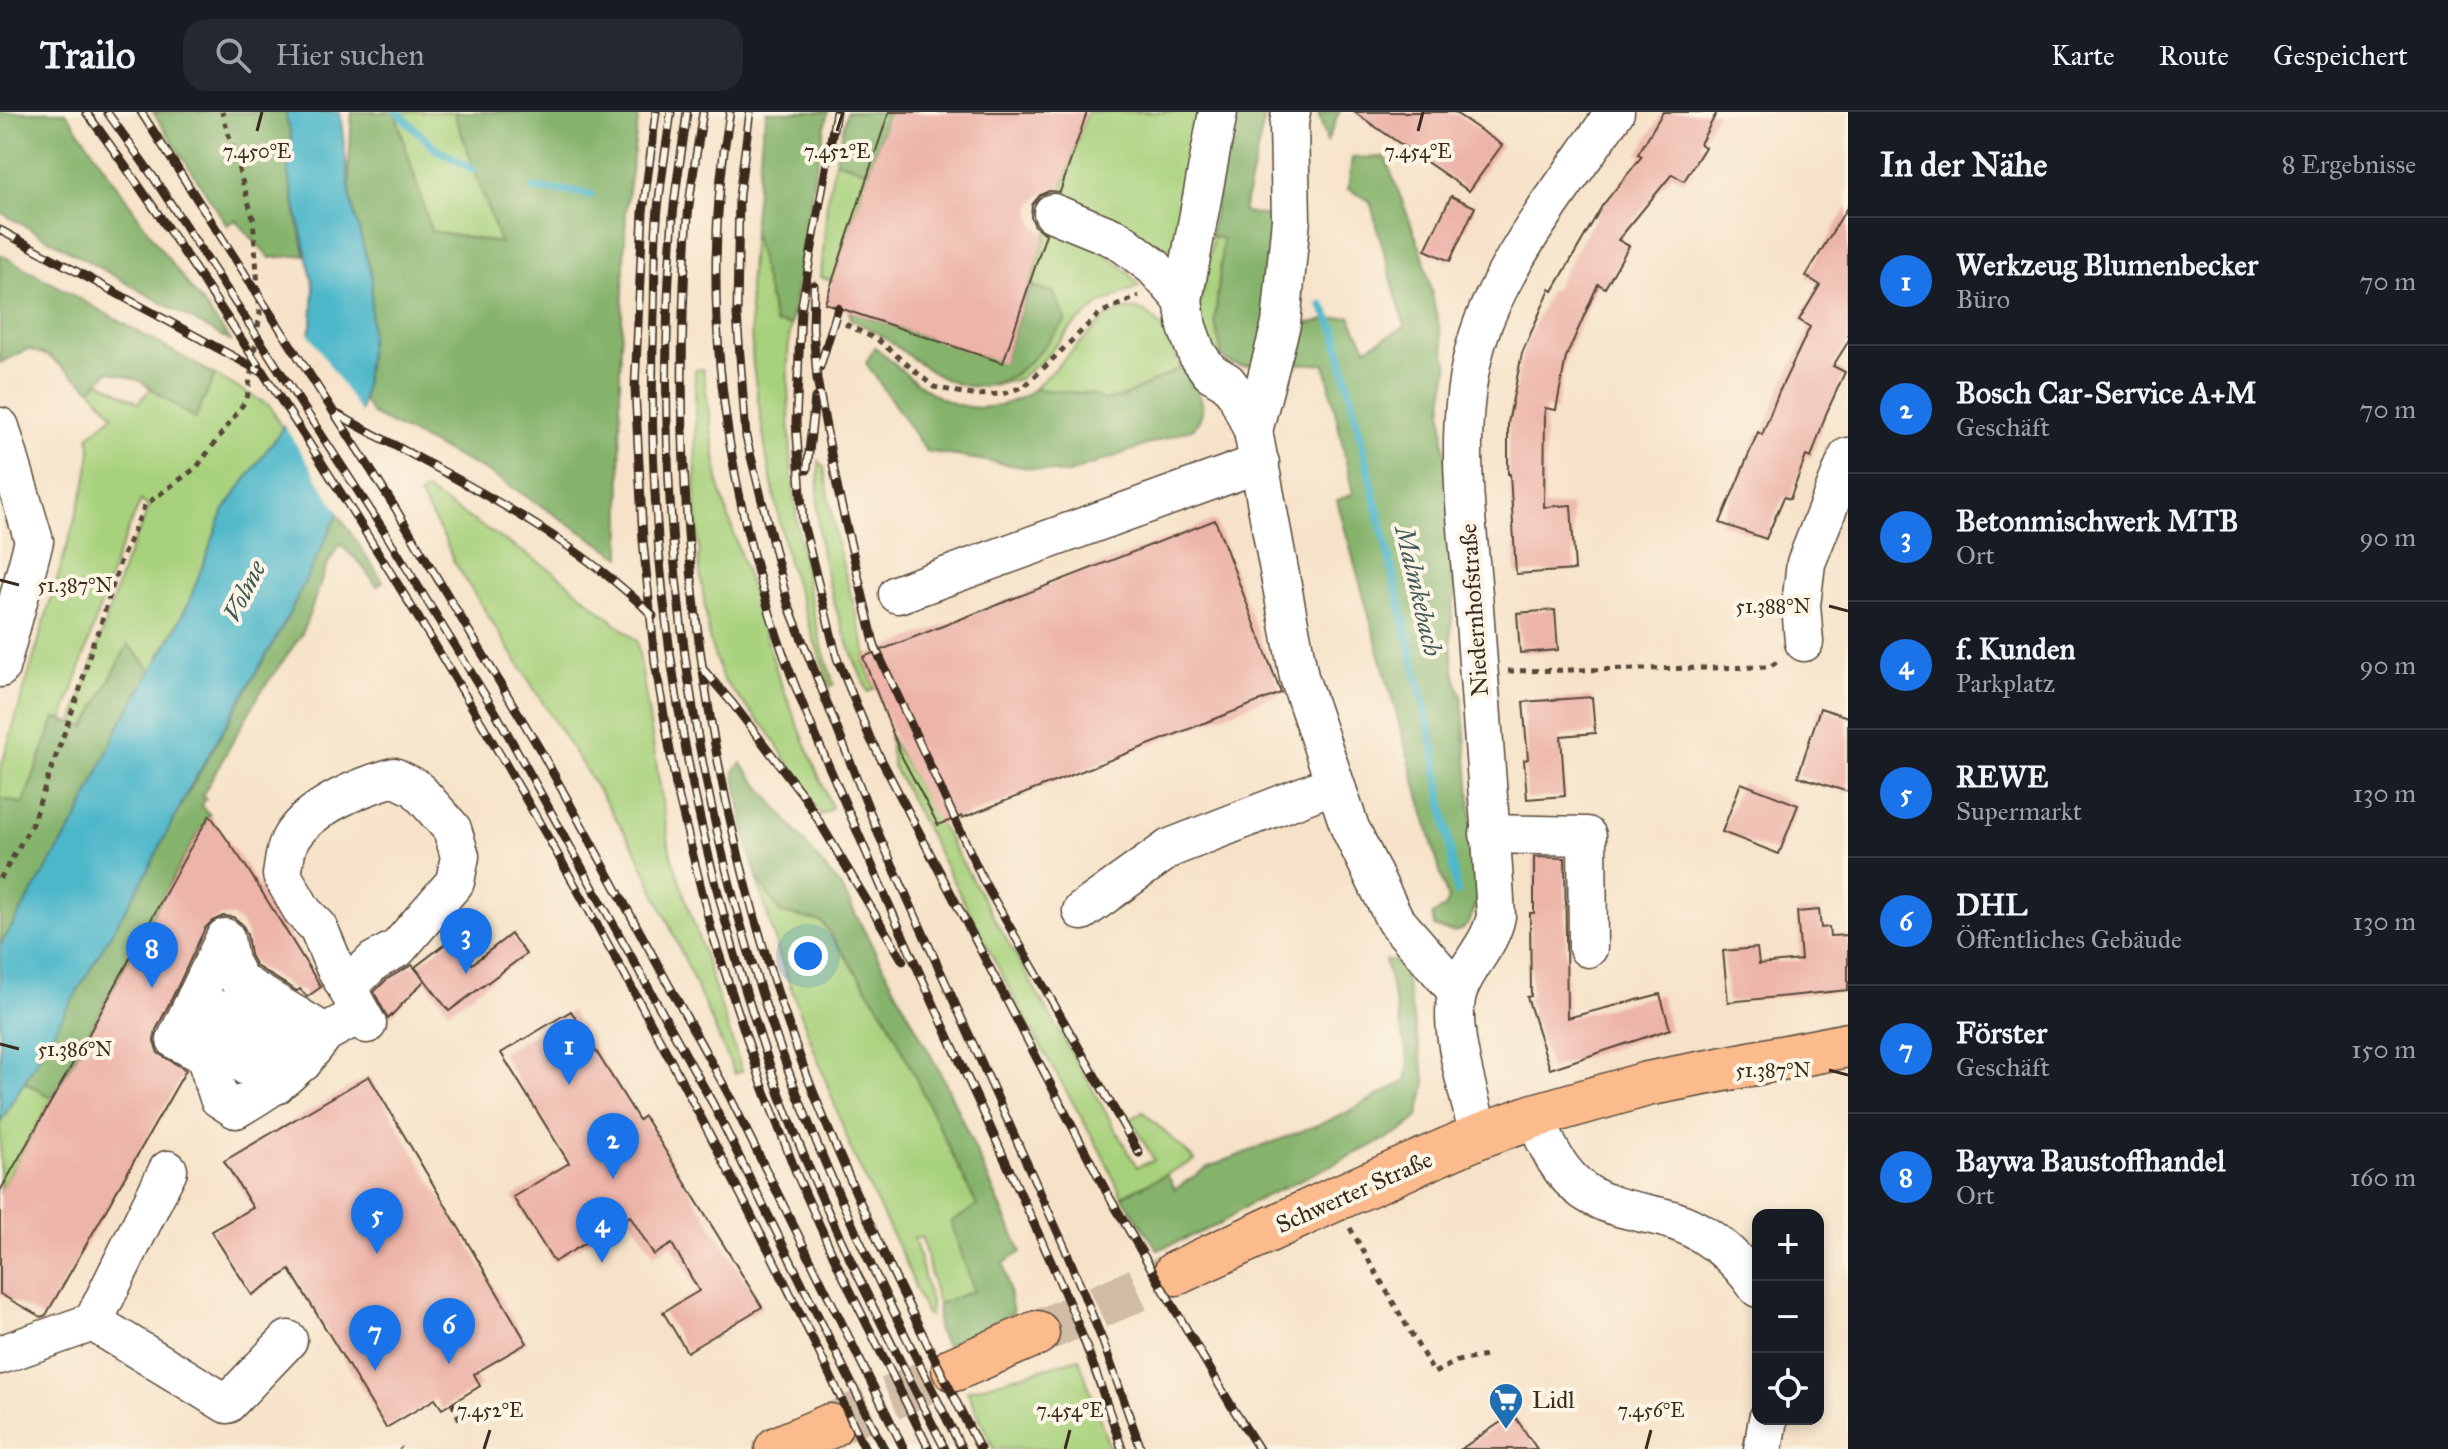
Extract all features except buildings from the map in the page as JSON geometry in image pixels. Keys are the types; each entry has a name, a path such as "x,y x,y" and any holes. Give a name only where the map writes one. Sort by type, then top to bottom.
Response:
{"main road":[{"name":"Schwerter Straße","path":"1176,1273 1333,1200 1479,1136 1534,1116 1661,1081 1848,1045"},
{"path":"954,1369 1037,1333"},
{"path":"777,1449 830,1426"}],"street":[{"path":"1218,112 1183,300 1187,327 1197,354 1210,372 1227,382 1237,395 1256,447 1299,677 1350,828 1395,920 1457,991"},
{"path":"1256,447 1281,324 1291,219 1291,112"},
{"name":"Niedernhofstraße","path":"1479,1136 1454,1014 1457,991 1494,929 1496,916 1462,451 1470,368 1483,324 1502,283 1526,242 1615,112"},
{"path":"1053,213 1119,240 1154,267 1183,300"},
{"path":"0,427 34,541 0,668"},
{"path":"898,594 1256,447"},
{"path":"1804,642 1801,605 1806,563 1848,457"},
{"path":"328,1035 240,982 229,962 225,938 176,1040 205,1055 219,1098 236,1109 328,1035 374,961 398,948 455,882 460,856 452,829 416,788 394,777 357,788 307,821 290,839 285,858 282,875 303,912 318,927 334,965 328,1035"},
{"path":"1082,911 1170,848 1334,784"},
{"path":"1489,834 1587,836 1588,948"},
{"path":"190,1012 277,1044 328,1035"},
{"path":"1534,1116 1556,1163 1586,1192 1604,1202 1680,1222 1697,1230 1732,1257 1752,1281"},
{"path":"0,1355 93,1322 168,1170"},
{"path":"93,1322 227,1404 288,1340"},
{"path":"1763,1449 1767,1425"}],"path":[{"path":"0,879 31,826 120,562 145,505 197,467 247,399 260,314 253,218 222,112"},
{"path":"845,324 878,340 934,387 972,395 1003,394 1025,386 1100,313 1142,295 1183,300"},
{"path":"1478,670 1770,667 1804,642"},
{"path":"1333,1200 1434,1373 1457,1361 1487,1356"},
{"path":"452,1403 460,1420"}],"green space":[{"path":"0,112 66,112 160,248 232,342 0,212"},
{"path":"153,112 285,112 291,135 288,173 305,255 270,258 235,220 227,225"},
{"path":"352,112 395,112 431,231 500,243 454,112 639,112 626,210 620,372 621,557 488,472 372,414 363,399 370,338 372,276 351,202"},
{"path":"395,112 455,112 501,244 431,232"},
{"path":"767,112 828,112 814,177 791,325 775,323 753,230"},
{"path":"847,112 889,112 869,171 835,161"},
{"path":"1087,112 1201,112 1177,243 1165,251 1157,252 1058,199"},
{"path":"1233,112 1266,112 1243,212 1279,217 1268,343 1255,364 1246,366 1223,359 1215,321 1223,239 1210,235"},
{"path":"1318,112 1339,112 1327,142"},
{"path":"1385,157 1423,255 1448,366 1442,411 1455,594 1451,646 1462,697 1478,895 1470,920 1461,930 1454,932 1434,926 1432,915 1446,907 1448,900 1337,500 1353,494 1325,364 1282,364 1291,326 1350,316 1366,348 1405,327 1370,201 1348,189 1352,158"},
{"path":"835,161 869,171 833,281 821,277 827,203"},
{"path":"1049,226 1110,257 1139,286 1100,304 1073,326 1043,360 1018,379 992,386 1017,373 1054,293 1030,285"},
{"path":"753,230 775,323 791,325 788,379 796,516 807,584 834,685 830,687 788,562 767,459 753,366 749,287"},
{"path":"1213,236 1223,239 1215,321 1223,359 1213,349 1198,316"},
{"path":"0,254 215,375 195,419 139,380 109,371 91,389 48,356 28,349 0,363"},
{"path":"1030,285 1054,293 1066,321 1021,369 995,383 977,386 960,385 944,379 879,334 851,319 849,311 1003,362"},
{"path":"1137,309 1146,312 1159,325 1181,368 1120,398 1104,400 1091,394 1034,389 1106,317"},
{"path":"875,347 916,383 947,401 963,406 981,408 1000,405 1034,389 1091,394 1104,400 1120,398 1181,368 1197,390 1202,411 1194,428 1066,474 926,451 866,363"},
{"path":"703,369 719,486 779,679 832,808 821,815 768,731 723,680 710,643 696,521 695,370"},
{"path":"215,375 270,406 282,429 224,510 188,604 152,671 128,645 85,728 73,723 125,562 149,508 141,500 115,561 63,720 55,718 23,804 0,798 0,771 86,482 91,452 89,436 114,415 91,389 99,381 139,403 151,388 195,419"},
{"path":"819,461 824,467 837,543 867,655 863,658 875,688 868,692 840,622 821,549 818,527"},
{"path":"426,491 553,571 637,641 670,851 742,1071 735,1074 637,852 453,560 445,539 419,495"},
{"path":"338,514 383,581 377,586 340,544 327,565 302,634 260,693 202,796 206,799 201,806 210,815 53,1098 24,1082 284,624"},
{"path":"128,644 152,671 119,727 80,814 0,946 0,798 23,804 55,718 86,727"},
{"path":"889,735 1137,1167 1154,1160 1131,1119 1143,1112 1195,1160 1122,1196 893,766"},
{"path":"741,763 842,889 945,1082 1021,1252 1004,1263 1013,1313 946,1346 937,1329 938,1304 974,1291 951,1222 977,1206 886,1016 822,922 780,912 757,877 746,840 734,771"},
{"path":"757,878 780,912 822,922 886,1016 978,1207 952,1222 974,1291 938,1304 922,1238 914,1238 931,1302 930,1316 925,1313 905,1261 853,1154 780,958"},
{"path":"1385,960 1399,961 1405,976 1426,1083 1418,1117 1401,1132 1251,1203 1220,1224 1158,1250 1122,1196 1167,1174 1175,1189 1206,1168 1338,1117 1406,1081 1409,1063"},
{"path":"24,1082 53,1098 0,1191 0,1123"},
{"path":"1079,1358 1110,1449 994,1449 967,1391"}],"water":[{"name":"Volme","path":"285,112 340,112 351,202 372,277 370,338 363,399 338,514 284,624 190,787 145,876 0,1123 0,946 80,814 119,726 171,638 188,604 224,510 282,429 312,322 314,288 288,173 291,135"}],"pier":[{"path":"306,329 363,415 341,516 280,419"}],"waterway":[{"name":"Malmkebach","path":"397,112 436,149 474,170"},
{"name":"Malmkebach","path":"533,189 591,195"},
{"name":"Malmkebach","path":"1322,305 1335,329 1433,744 1457,892"}],"tunnel":[{"path":"1037,1333 1176,1273"},
{"path":"830,1426 954,1369"}],"railway":[{"path":"86,112 287,409 521,790 594,919 734,1182 865,1449"},
{"path":"107,112 154,178 384,531 496,713 713,1104 884,1449"},
{"path":"141,112 394,506 542,753 729,1095 904,1449"},
{"path":"656,112 643,212 635,388 643,540 655,662 676,786 712,933 762,1084 797,1175 837,1264 929,1449"},
{"path":"671,112 656,235 652,412 664,605 677,700 695,794 743,981 791,1123 853,1265 945,1449"},
{"path":"687,112 673,216 667,325 667,434 673,543 685,652 702,760 725,866 755,972 790,1075 849,1218 962,1449"},
{"path":"703,112 688,216 683,324 683,433 689,541 700,648 717,755 740,861 769,965 804,1068 865,1213 980,1449"},
{"path":"730,112 721,176 717,239 716,303 720,367 739,493 771,617 829,766 1074,1315 1122,1449"},
{"path":"750,112 739,196 737,315 746,437 788,604 879,835 1065,1248 1141,1449"},
{"path":"836,112 801,309 796,422 803,523 837,658 870,738 1106,1191 1259,1449"},
{"path":"0,230 260,371"},
{"path":"814,285 813,329 817,379 838,491 875,647 984,882 1139,1153"},
{"path":"820,367 838,308"},
{"path":"807,470 815,398"},
{"path":"337,414 542,529 581,555 653,616"},
{"path":"702,668 805,798 903,961"}],"place":[{"name":"Betonmischwerk MTB","path":"466,974"},
{"name":"Baywa Baustoffhandel","path":"152,988"},
{"name":"Werkzeug Blumenbecker","path":"569,1085"},
{"name":"Bosch Car-Service A+M","path":"613,1179"},
{"name":"REWE","path":"377,1254"},
{"name":"f. Kunden","path":"602,1263"},
{"name":"DHL","path":"449,1364"},
{"name":"Förster","path":"375,1371"},
{"name":"Lidl","path":"1506,1431"}]}
